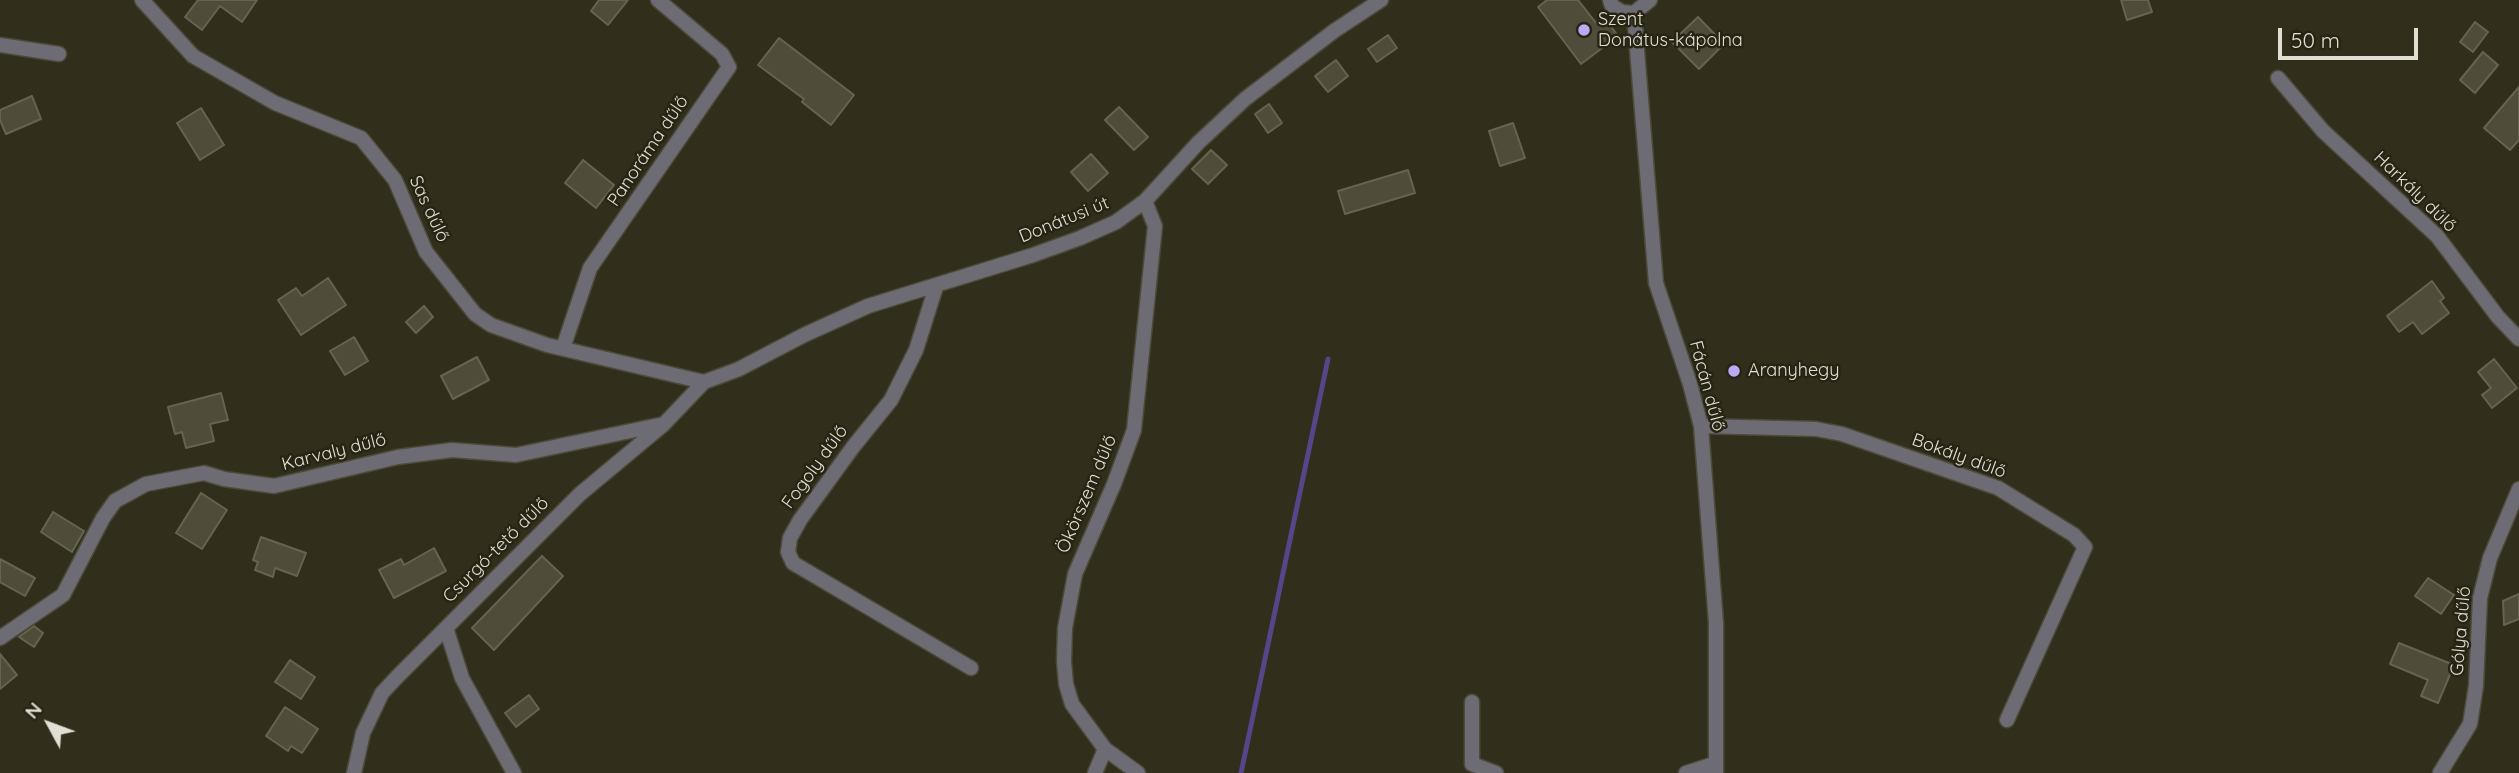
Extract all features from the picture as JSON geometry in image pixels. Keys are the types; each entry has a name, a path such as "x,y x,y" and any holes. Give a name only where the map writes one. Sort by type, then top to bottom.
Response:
{"street":[{"name":"Sas dűlő","path":"142,0 193,56 275,103 361,138 395,180 426,252 475,314 491,324 563,348 704,382"},
{"name":"Panoráma dűlő","path":"563,348 590,268 729,68 722,54 658,0"},
{"name":"Donátusi út","path":"704,382 739,369 868,306 936,287 1080,238 1116,222 1145,201 1198,143 1245,99 1334,31 1381,0"},
{"path":"1610,0 1612,5 1622,12 1633,13 1650,0"},
{"name":"Fácán dűlő","path":"1633,13 1656,283 1690,384 1701,426 1716,623 1715,768"},
{"path":"0,45 59,54"},
{"name":"Harkály dűlő","path":"2278,78 2323,131 2437,236 2498,317 2519,339"},
{"name":"Ökörszem dűlő","path":"1138,773 1105,749 1072,704 1066,684 1065,628 1075,574 1134,430 1155,226 1145,201"},
{"name":"Fogoly dűlő","path":"936,287 916,350 891,400 800,520 790,538 788,552 793,563 971,668"},
{"name":"Csurgó-tető dűlő","path":"354,773 363,733 382,693 580,494 664,424 704,382"},
{"name":"Karvaly dűlő","path":"0,638 63,595 103,518 115,501 146,484 204,473 225,480 274,486 398,457 452,450 516,455 664,424"},
{"name":"Bokály dűlő","path":"1701,426 1816,429 1842,434 1997,488 2074,535 2085,547 2007,720"},
{"name":"Gólya dűlő","path":"2440,773 2470,724 2476,686 2480,598 2490,558 2519,489"},
{"path":"446,628 462,678 514,773"},
{"path":"1472,702 1472,764 1496,773"},
{"path":"1095,773 1105,749"},
{"path":"1686,773 1715,768"}],"building":[{"path":"198,0 257,0 242,22 220,6 202,30 185,17"},
{"path":"599,0 628,0 608,25 591,11"},
{"name":"Szent Donátus-kápolna","path":"1547,0 1578,0 1596,23 1604,17 1618,36 1581,64 1538,7"},
{"path":"2121,0 2148,0 2152,12 2127,20"},
{"path":"1698,17 1724,44 1699,69 1672,42"},
{"path":"2475,22 2488,32 2473,52 2460,42"},
{"path":"1388,35 1397,48 1377,62 1368,49"},
{"path":"779,38 854,95 831,125 802,102 804,99 758,65"},
{"path":"2483,52 2498,65 2475,93 2460,80"},
{"path":"1336,60 1348,76 1328,92 1315,76"},
{"path":"2519,87 2519,140 2510,150 2484,128"},
{"path":"32,96 41,119 6,134 0,120 0,110"},
{"path":"1269,104 1282,123 1268,133 1255,114"},
{"path":"1119,107 1148,137 1134,150 1105,120"},
{"path":"201,108 224,145 200,160 177,123"},
{"path":"1513,123 1525,158 1500,166 1489,131"},
{"path":"1211,150 1227,165 1208,184 1192,169"},
{"path":"1091,154 1108,173 1088,191 1071,172"},
{"path":"583,160 614,185 596,208 565,183"},
{"path":"1408,170 1415,193 1345,214 1338,191"},
{"path":"328,278 346,305 301,335 278,300 296,288 302,296"},
{"path":"2432,281 2444,298 2440,301 2449,313 2422,334 2413,322 2399,332 2387,316"},
{"path":"424,306 433,317 416,333 406,322"},
{"path":"354,337 368,361 345,375 330,351"},
{"path":"477,357 489,380 453,399 441,376"},
{"path":"2494,359 2517,388 2492,408 2482,395 2491,388 2478,372"},
{"path":"221,393 228,420 210,424 214,441 186,448 182,432 175,434 168,407"},
{"path":"201,493 227,510 202,549 176,533"},
{"path":"53,512 84,531 72,552 41,532"},
{"path":"261,537 306,553 297,576 275,568 273,577 255,570 258,562 253,560"},
{"path":"434,548 446,571 394,598 379,570 401,559 404,565"},
{"path":"542,556 563,576 494,650 472,628"},
{"path":"0,559 35,578 25,596 0,582"},
{"path":"2428,578 2454,595 2441,614 2415,596"},
{"path":"2519,594 2519,619 2504,625 2503,601"},
{"path":"34,626 43,633 34,647 19,637"},
{"path":"2399,643 2454,665 2438,703 2421,696 2428,680 2390,664"},
{"path":"0,654 17,675 0,689"},
{"path":"290,660 315,677 301,699 275,682"},
{"path":"529,695 539,709 516,727 505,713"},
{"path":"285,707 318,729 302,753 291,746 288,751 266,736"}],"waterway":[{"path":"1241,773 1328,359"}],"place":[{"name":"Szent Donátus-kápolna","path":"1584,30"},
{"name":"Aranyhegy","path":"1734,371"}]}
